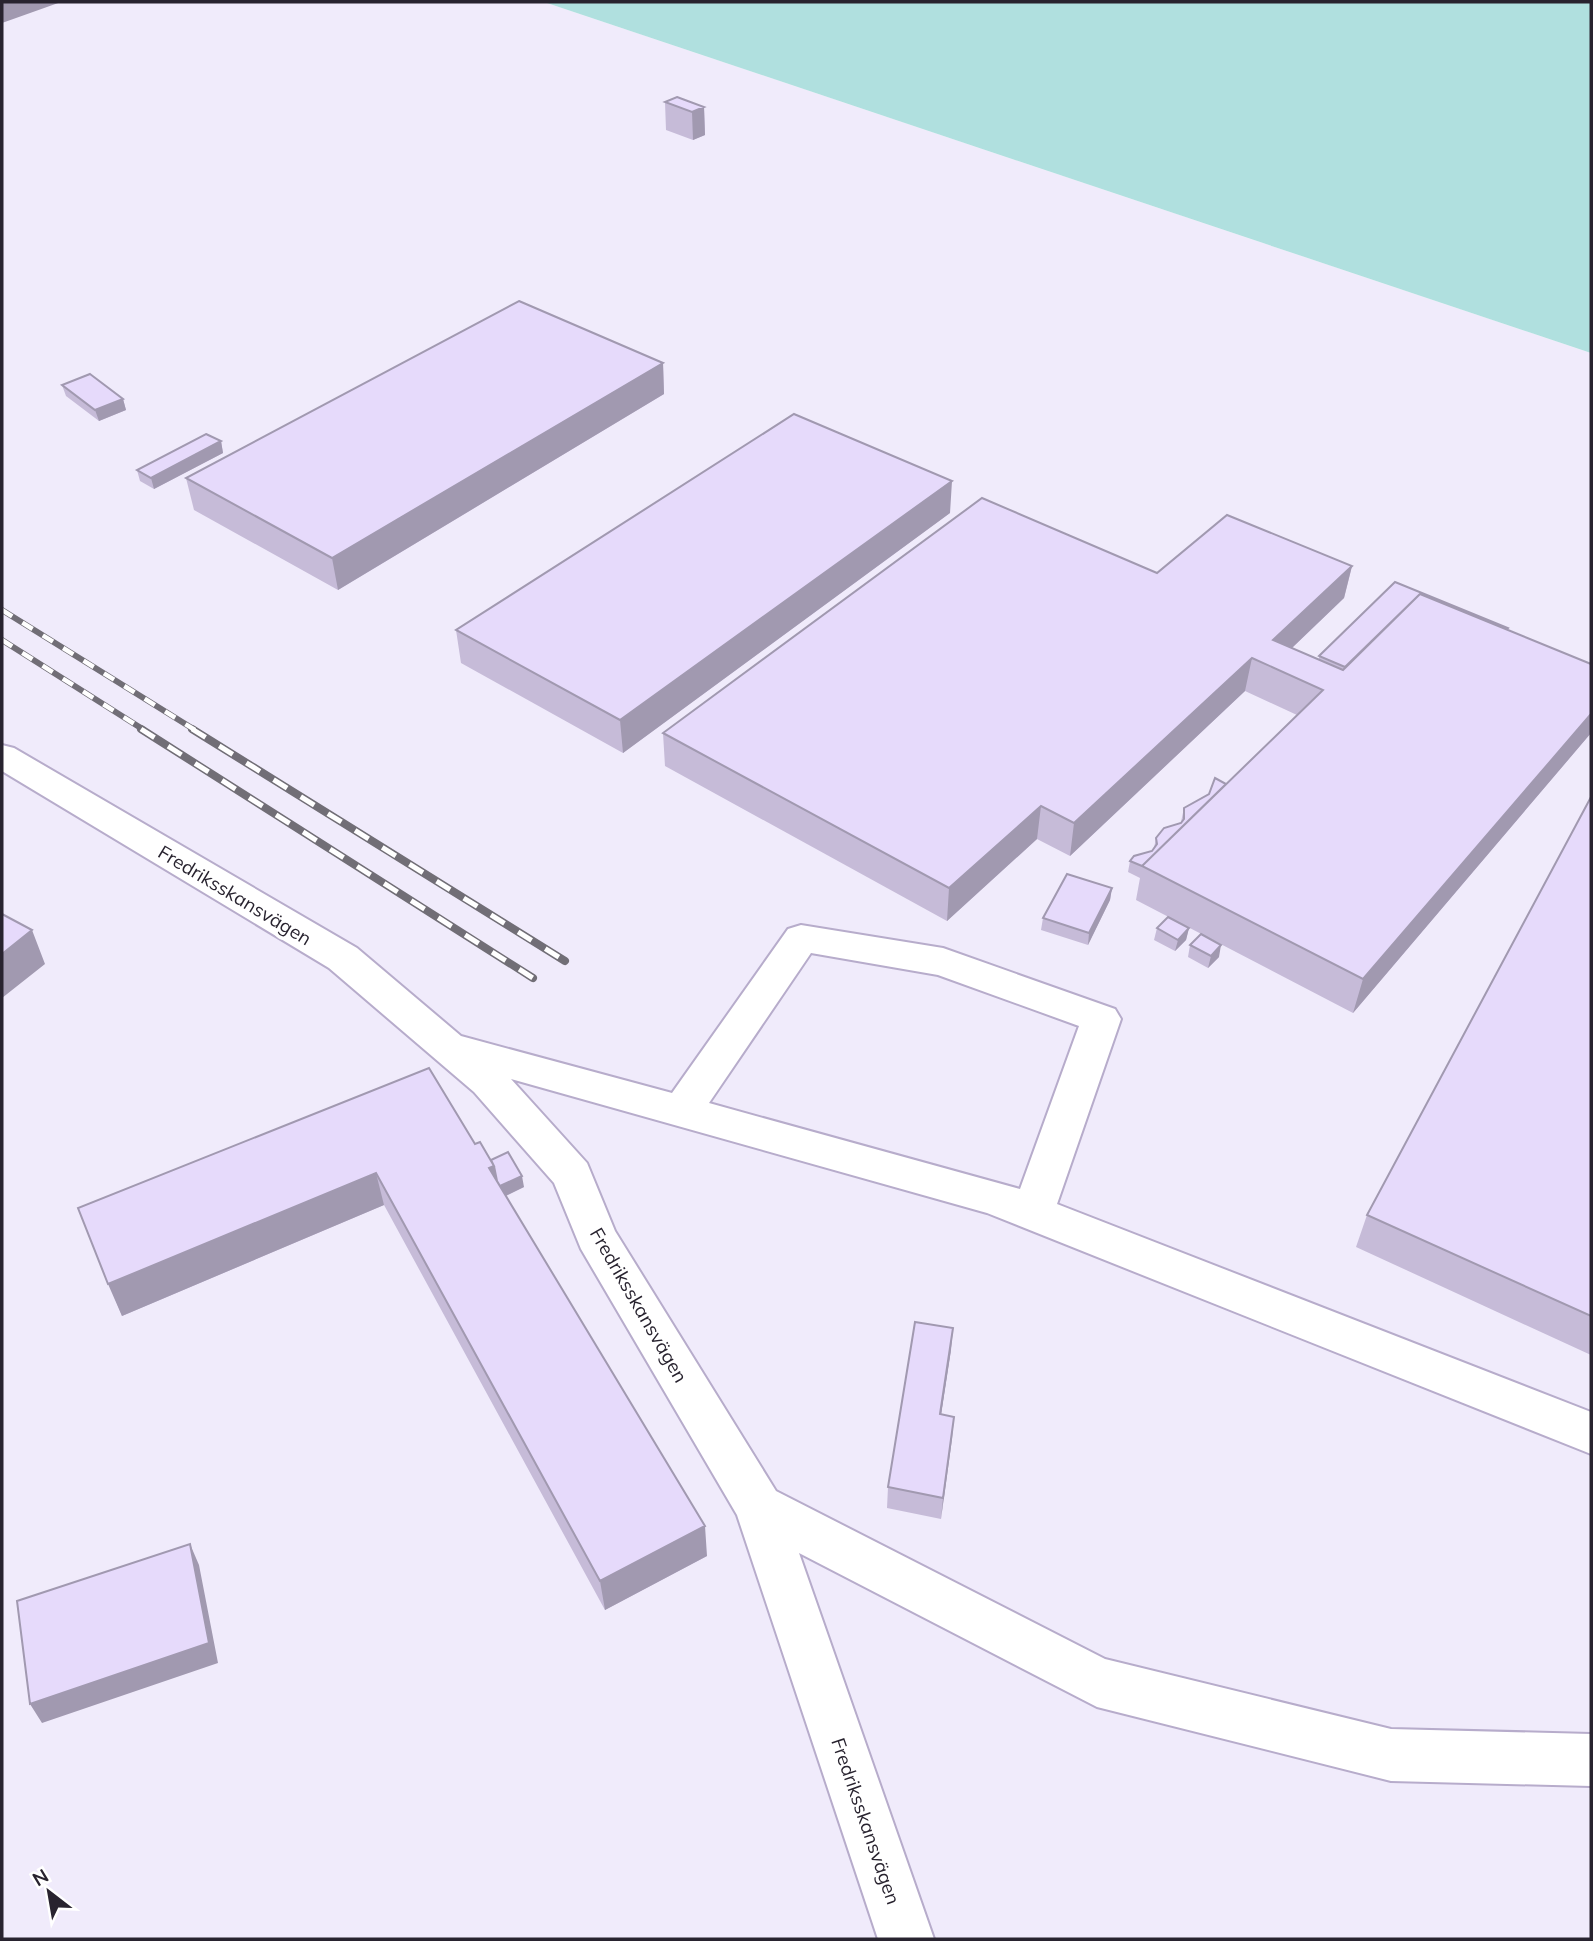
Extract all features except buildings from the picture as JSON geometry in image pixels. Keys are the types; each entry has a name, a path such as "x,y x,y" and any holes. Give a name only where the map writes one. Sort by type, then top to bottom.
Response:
{"street":[{"name":"Fredriksskansvägen","path":"2,756 343,958 488,1081 572,1175 596,1237 759,1507 906,1939"},
{"path":"682,1111 802,938 943,962 1101,1019 1033,1212"},
{"path":"447,1046 996,1198 1591,1433"},
{"path":"759,1507 1097,1682 1391,1755 1591,1760"}],"shaded area":[{"path":"2,2 544,2 1591,353 1591,1939 2,1939"}],"water":[{"path":"544,2 1591,2 1591,353"}],"railway":[{"path":"2,610 195,730"},
{"path":"2,640 144,730"},
{"path":"141,729 533,978"},
{"path":"192,729 565,961"}]}
